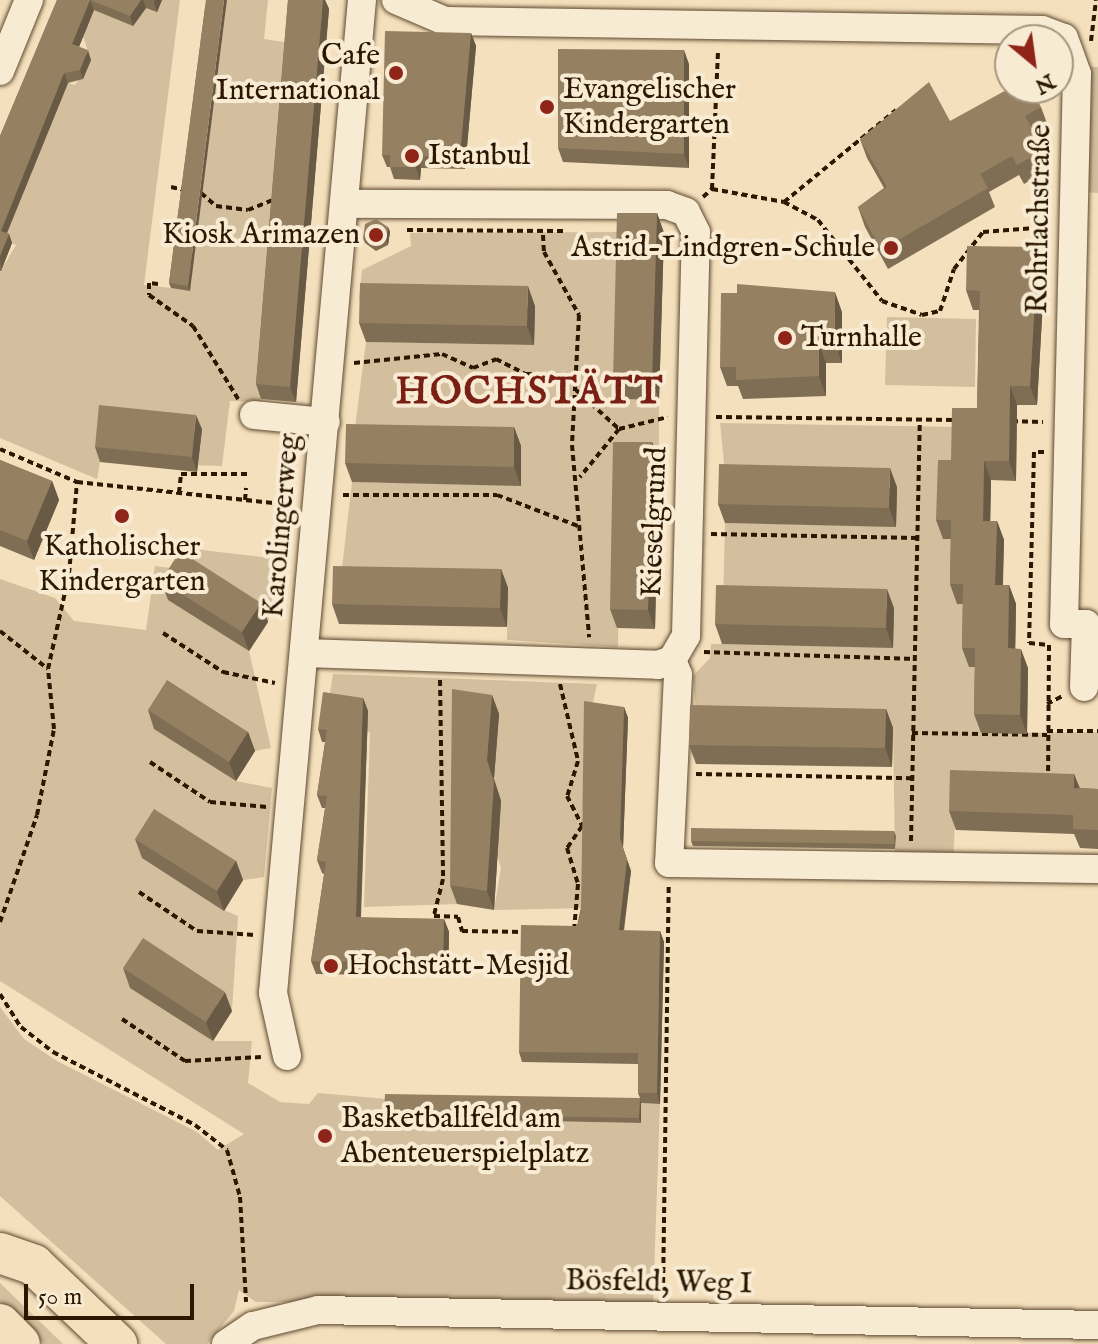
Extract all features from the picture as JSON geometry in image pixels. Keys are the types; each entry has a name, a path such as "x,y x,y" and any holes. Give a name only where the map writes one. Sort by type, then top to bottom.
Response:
{"highway":[{"path":"0,1256 84,1344"},
{"path":"0,1256 34,1265 117,1344"},
{"path":"0,1324 20,1344"}],"street":[{"path":"0,71 29,0"},
{"name":"Karolingerweg","path":"287,1056 273,993 320,502 362,0"},
{"path":"396,0 445,21 994,29"},
{"name":"Rohrlachstraße","path":"1074,104 1064,624 1092,624 1084,687"},
{"path":"345,204 667,205 686,212"},
{"name":"Kieselgrund","path":"669,863 677,656 689,533 696,232 686,212"},
{"path":"254,415 326,422"},
{"path":"304,653 574,662 677,656"},
{"path":"669,863 1098,869"},
{"name":"Bösfeld, Weg I","path":"226,1344 253,1326 318,1310 1098,1325"}],"path":[{"path":"1074,56 1095,37 1096,0"},
{"path":"686,212 712,189 719,23"},
{"path":"784,202 907,104"},
{"path":"171,187 248,210 288,200"},
{"path":"712,189 784,202 818,220 882,301 922,315 940,311 954,269 983,232 1074,227"},
{"path":"543,235 544,252 579,315 572,445 579,478 578,526 590,611 574,662 578,761 567,796 582,826 567,848 578,884 573,933"},
{"path":"158,284 149,283 149,295 193,326 227,388 254,415"},
{"path":"331,362 442,354 473,368 496,359 526,374 577,375"},
{"path":"576,390 619,429"},
{"path":"579,478 619,429 692,417 965,420"},
{"path":"911,868 920,420"},
{"path":"995,421 1070,422"},
{"path":"0,449 77,482 245,500 320,502 497,495 578,526"},
{"path":"1034,785 1048,785 1049,645 1029,643 1034,452 1069,451"},
{"path":"179,493 181,474 248,474"},
{"path":"0,922 37,815 54,729 48,669 69,574 77,482"},
{"path":"245,500 246,488"},
{"path":"689,533 917,538"},
{"path":"0,631 48,669"},
{"path":"163,633 223,672 301,688"},
{"path":"677,656 916,659"},
{"path":"441,658 443,879 434,916 458,917 462,931 531,932"},
{"path":"912,733 1098,731"},
{"path":"150,762 210,802 289,809"},
{"path":"674,774 912,778"},
{"path":"662,1317 669,863"},
{"path":"139,892 197,931 278,937"},
{"path":"559,933 589,934"},
{"path":"657,935 669,935"},
{"path":"0,994 21,1027 53,1052 195,1125 227,1150 240,1197 244,1296 253,1326"},
{"path":"122,1019 185,1061 287,1056"}],"shaded area":[{"path":"98,0 180,0 144,285 190,290 227,0 268,0 264,39 290,43 261,402 230,401 222,466 100,462 97,479 0,438 0,272 16,245 0,238 68,83 75,85 91,60 83,36"},
{"path":"1087,67 1098,67 1098,193 1084,192"},
{"path":"624,232 620,399 659,400 659,461 620,461 618,647 507,640 508,588 340,585 352,482 521,485 521,447 353,443 366,342 534,345 359,299 362,270 411,246 410,233"},
{"path":"887,317 976,319 975,387 885,385"},
{"path":"720,423 959,427 943,538 958,539 982,667 981,733 1098,732 1098,808 957,790 953,860 895,856 893,728 697,725 693,676 710,658 711,644 722,644 725,523 896,526 896,487 726,483"},
{"path":"193,549 279,559 268,622 227,596 169,600 249,651 271,748 255,751 174,699 236,781 272,788 264,877 243,880 162,828 224,910 238,916 232,1011 212,1041 252,1041 248,1083 280,1102 309,1104 318,1093 387,1099 387,1118 640,1123 641,1103 660,1104 653,1303 256,1302 239,1290 234,1311 207,1344 166,1344 0,1196 0,1007 24,1039 57,1061 197,1132 218,1150 244,1134 0,981 0,579 55,598 74,621 146,630 155,566 187,570"},
{"path":"333,674 597,684 583,748 592,750 582,814 587,908 494,910 501,868 494,845 495,735 457,904 364,907 370,733 328,705"},
{"path":"0,1283 63,1344 44,1344 0,1301"}],"building":[{"path":"57,0 90,0 72,44 88,50 80,70 64,73 1,231 9,234 0,256 0,136"},
{"path":"90,0 141,0 130,16"},
{"path":"206,0 224,0 188,286 169,283"},
{"path":"288,0 323,0 290,387 256,384"},
{"path":"385,31 471,33 460,156 416,156 416,167 390,167 390,155 382,155"},
{"path":"558,49 684,50 684,154 558,148"},
{"path":"929,82 950,121 994,97 994,104 1039,104 1041,107 1025,116 1044,150 1017,165 1012,156 980,174 988,188 881,250 858,207 887,187 860,139"},
{"path":"617,213 657,213 652,381 613,380"},
{"path":"376,219 388,227 386,240 375,246 363,238 365,224"},
{"path":"967,246 1038,247 1030,386 1010,386 1009,461 984,461 983,521 997,521 995,585 1009,585 1008,648 1021,649 1020,715 974,714 975,648 962,648 963,584 950,584 951,520 936,520 938,460 951,460 952,408 977,408 980,291 966,290"},
{"path":"360,283 528,286 527,326 359,323"},
{"name":"Turnhalle","path":"737,284 835,292 835,344 819,344 819,376 736,380 736,367 720,367 721,293 737,293"},
{"path":"99,405 196,415 192,457 95,447"},
{"path":"346,424 514,427 514,467 345,463"},
{"path":"613,442 652,442 648,610 610,609"},
{"path":"0,460 52,481 27,541 0,530"},
{"path":"719,464 890,468 889,508 718,504"},
{"path":"180,551 261,603 242,632 161,581"},
{"path":"333,566 501,569 500,608 332,604"},
{"path":"716,585 887,589 886,628 715,624"},
{"path":"167,680 248,732 229,762 148,710"},
{"path":"452,689 492,695 487,760 494,782 487,891 450,885"},
{"path":"323,692 363,698 356,917 444,919 443,963 311,961 326,862 317,860 327,796 317,795 327,730 318,729"},
{"path":"584,701 624,707 620,838 627,860 619,930 660,931 657,1093 638,1093 638,1053 519,1052 521,925 577,926 581,912"},
{"path":"690,705 886,709 885,748 689,745"},
{"path":"950,770 1074,774 1074,788 1098,789 1098,830 1073,829 1073,815 949,811"},
{"path":"154,809 236,861 217,891 135,839"},
{"path":"691,828 894,831 894,844 691,841"},
{"path":"143,938 225,992 206,1022 123,968"},
{"path":"385,1094 640,1098 639,1118 384,1113"}],"place":[{"name":"Cafe International","path":"396,73"},
{"name":"Evangelischer Kindergarten","path":"547,107"},
{"name":"Istanbul","path":"412,156"},
{"name":"Kiosk Arimazen","path":"376,235"},
{"name":"Astrid-Lindgren-Schule","path":"891,248"},
{"name":"Turnhalle","path":"785,338"},
{"name":"Katholischer Kindergarten","path":"122,516"},
{"name":"Hochstätt-Mesjid","path":"331,966"},
{"name":"Basketballfeld am Abenteuerspielplatz","path":"325,1136"}],"district":[{"name":"HOCHSTÄTT","path":"530,394"}]}
